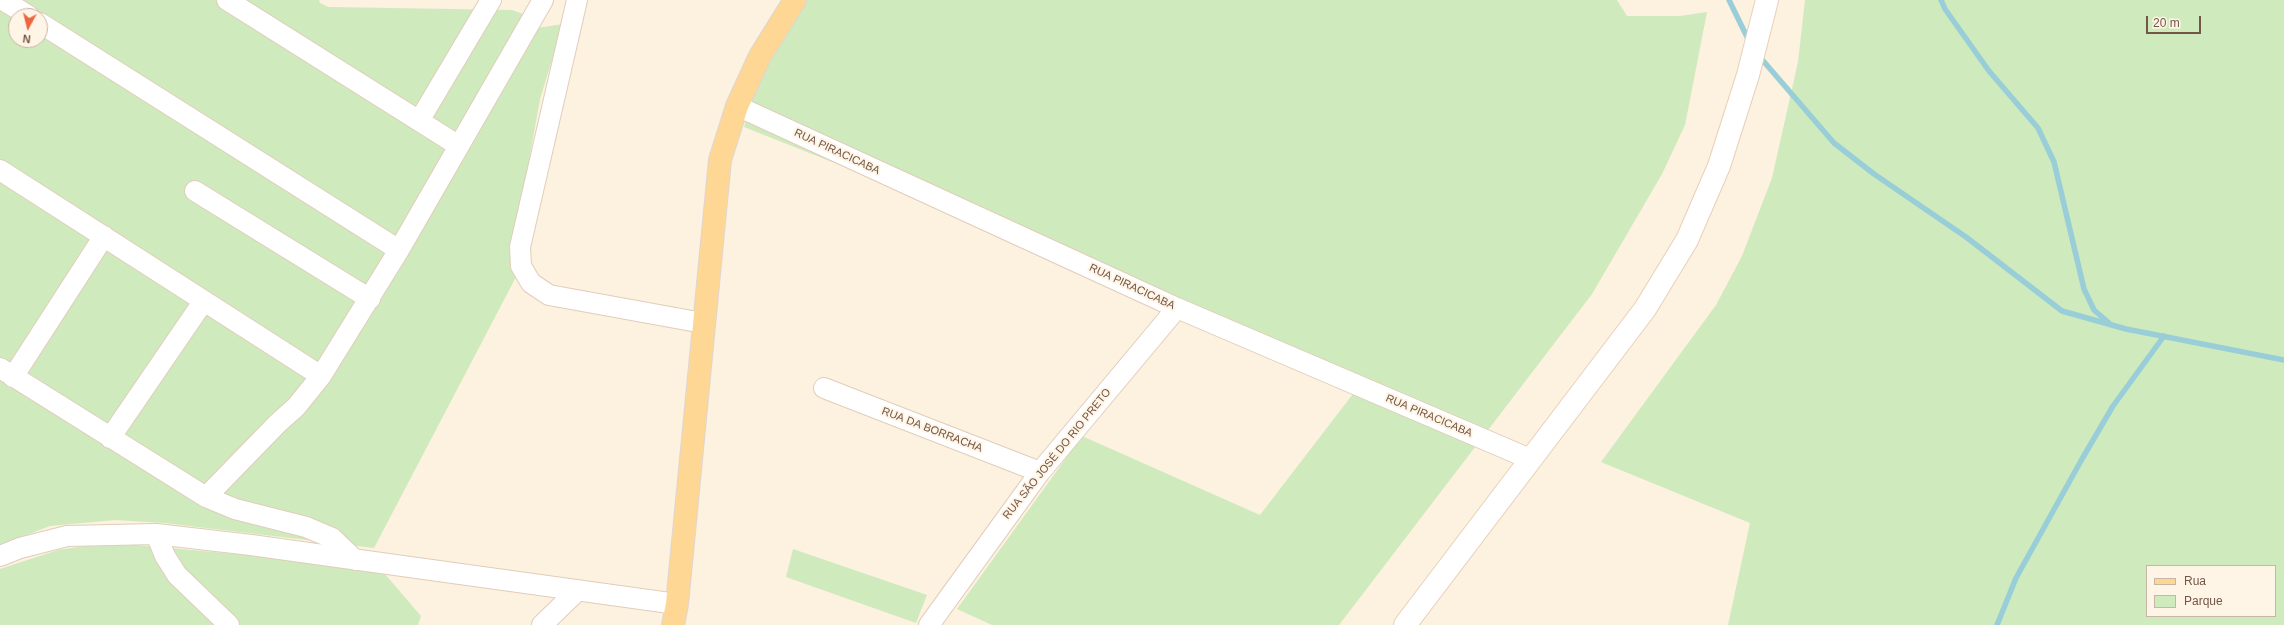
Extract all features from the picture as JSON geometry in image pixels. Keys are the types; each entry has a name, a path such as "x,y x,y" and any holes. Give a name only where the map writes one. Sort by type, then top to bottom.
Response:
{"main road":[{"path":"675,615 720,160 737,106 760,56 795,0"},
{"path":"1405,625 1645,309 1686,240 1719,166 1748,74 1767,0"}],"street":[{"path":"3,0 16,8"},
{"path":"227,0 459,146"},
{"path":"419,121 491,0"},
{"path":"206,497 278,423 296,407 321,376 399,250 543,0"},
{"path":"577,0 520,246 521,266 531,283 549,295 703,323"},
{"path":"48,28 399,250"},
{"name":"RUA PIRACICABA","path":"737,106 1177,308 1530,459"},
{"path":"0,170 104,236 202,302 321,376"},
{"path":"195,191 370,299"},
{"path":"104,236 7,372 206,497 235,509 306,527 332,538 355,560"},
{"path":"110,438 202,302"},
{"name":"RUA SÃO JOSÉ DO RIO PRETO","path":"928,625 1040,472 1177,308"},
{"name":"RUA DA BORRACHA","path":"824,388 1040,472"},
{"path":"0,556 20,548 67,536 156,534 577,591 675,615"},
{"path":"156,534 165,556 177,575 229,625"},
{"path":"542,625 577,591"}],"green space":[{"path":"0,0 319,0 320,3 328,7 512,10 523,14 531,29 563,24 540,99 514,244 516,277 374,548 164,523 115,520 50,526 0,545"},
{"path":"787,0 1617,0 1627,16 1680,16 1707,12 1685,125 1662,174 1592,294 1339,625 992,625 957,609 1082,436 1260,515 1356,390 953,210 744,127 766,43"},
{"path":"1805,0 2284,0 2284,625 1728,625 1750,523 1601,462 1716,305 1742,256 1772,178 1798,62"},
{"path":"99,544 126,544 257,556 384,573 421,616 418,625 0,625 0,569 58,550"},
{"path":"793,549 927,595 916,623 786,577"}],"waterway":[{"path":"1729,0 1750,43"},
{"path":"1941,0 1945,9 1989,71 2038,128 2054,162 2084,289 2094,310 2109,323"},
{"path":"1759,56 1834,143 1874,174 1966,237 2062,311 2126,329 2284,360"},
{"path":"1997,625 2016,578 2082,459 2113,406 2164,336"}]}
